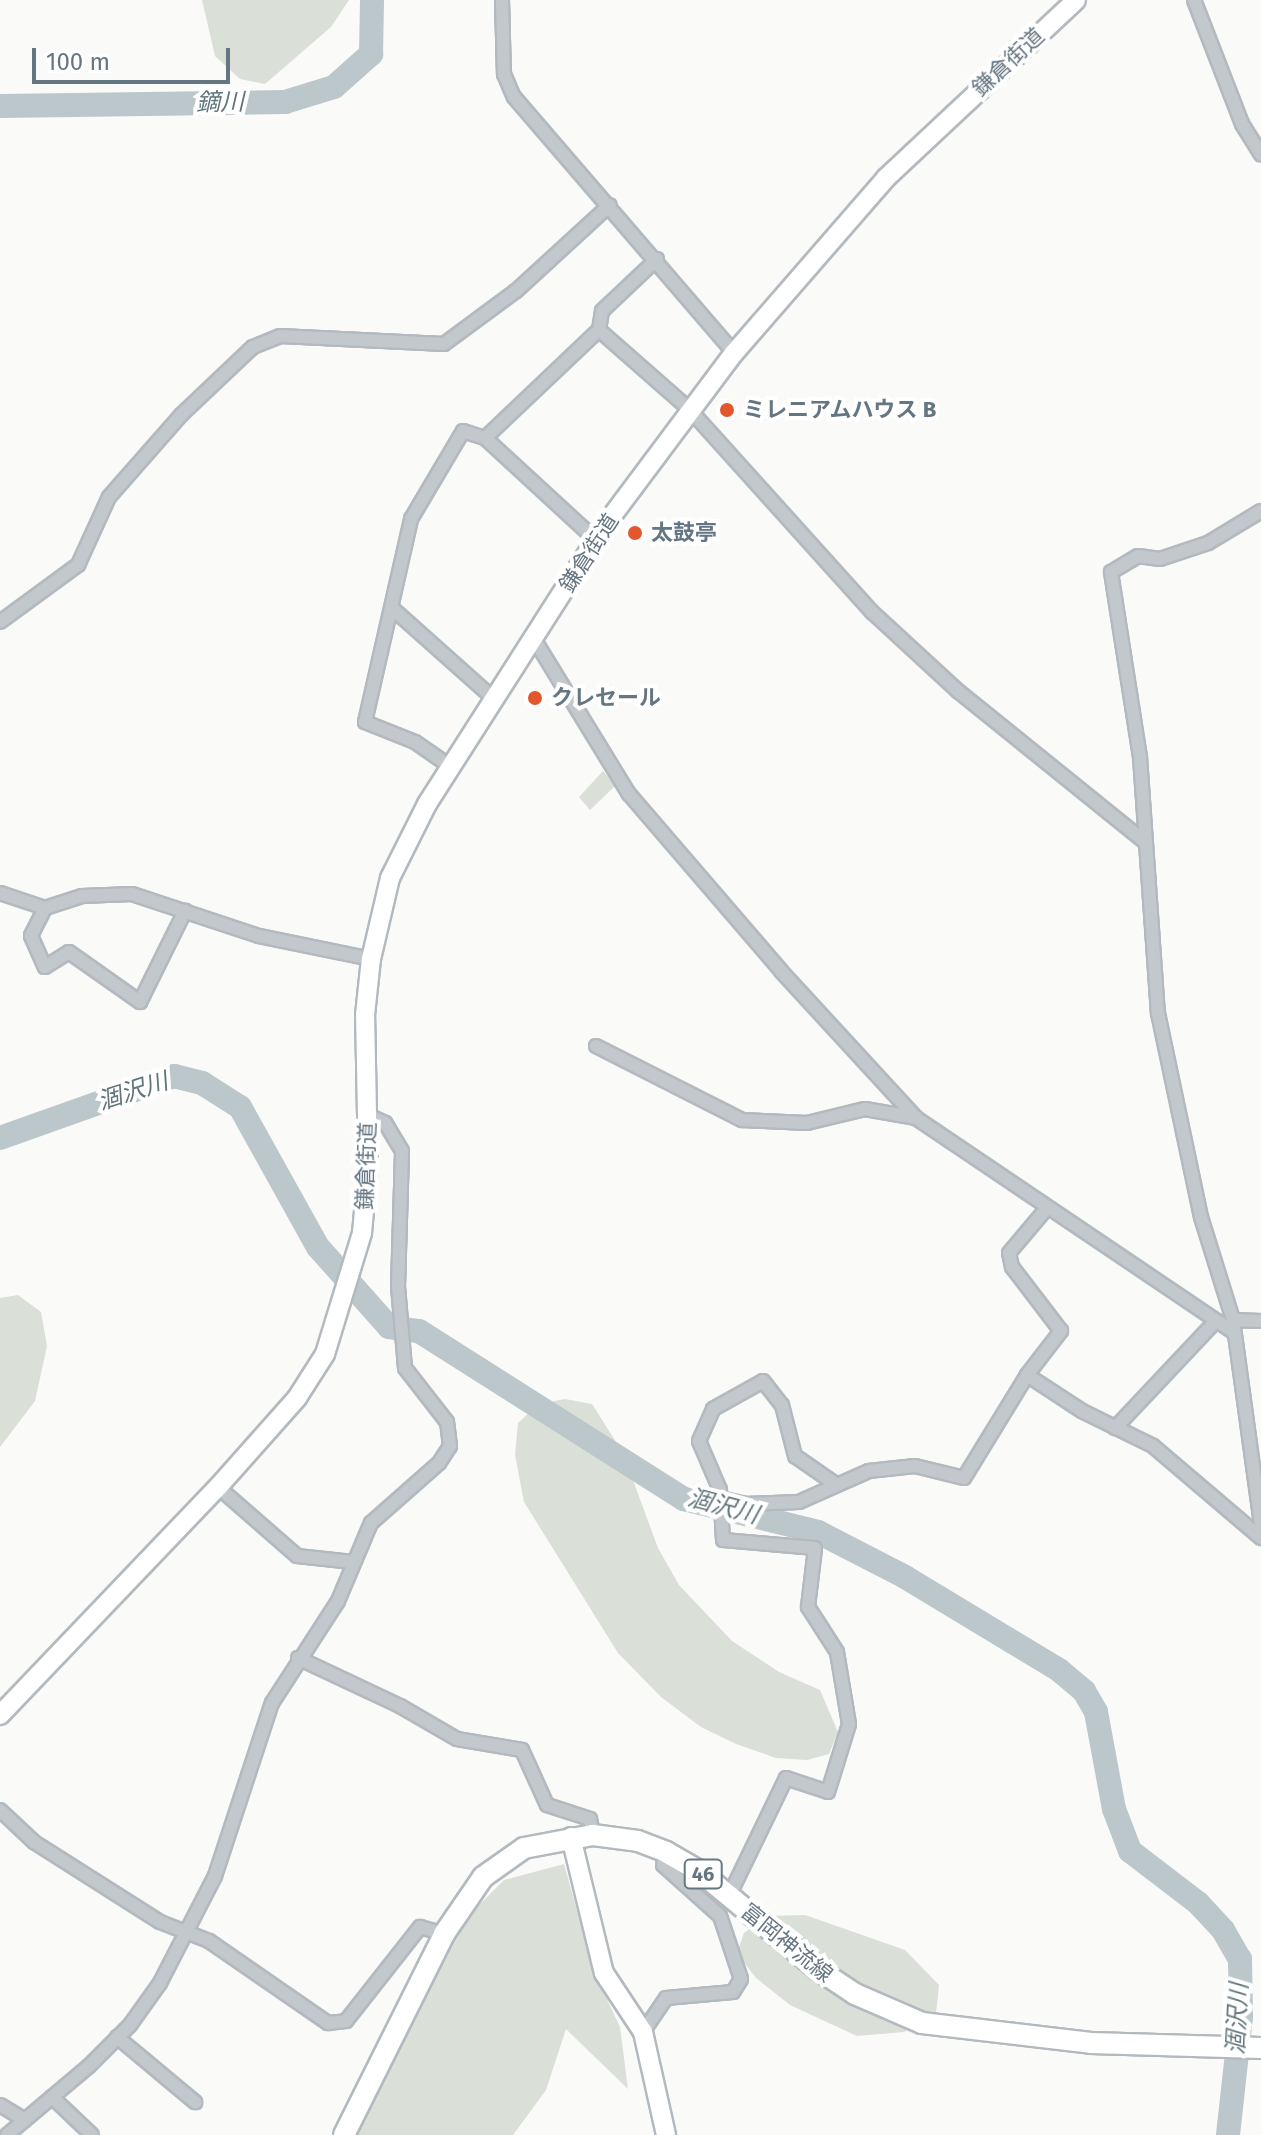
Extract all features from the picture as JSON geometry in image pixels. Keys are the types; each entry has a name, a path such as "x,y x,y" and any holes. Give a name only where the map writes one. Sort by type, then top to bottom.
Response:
{"main road":[{"name":"富岡神流線","path":"344,2135 444,1934 483,1877 524,1848 571,1837 593,1835 638,1841 666,1852 729,1896 855,1994 922,2023 1091,2043 1261,2048"}],"street":[{"path":"502,0 504,74 514,97 657,259 734,353"},
{"name":"鎌倉街道","path":"218,1487 297,1398 325,1354 362,1233 368,1115 365,1015 371,959 390,878 411,831 596,540 734,353 886,178 1076,0"},
{"path":"1194,0 1242,124 1261,155"},
{"path":"0,622 78,565 109,497 181,415 253,347 280,336 444,344 506,300 610,205"},
{"path":"485,438 599,330 602,311 657,259"},
{"path":"599,330 690,410 872,612 958,691 1145,842"},
{"path":"451,767 415,742 365,722 411,519 441,463 463,431 485,438 596,540"},
{"path":"1261,511 1208,543 1160,559 1138,556 1111,572 1140,757 1158,1013 1201,1217 1233,1326 1261,1525"},
{"path":"393,609 495,700"},
{"path":"534,639 629,794 781,971 916,1118 1215,1322 1233,1326 1261,1321"},
{"path":"0,893 45,908 107,892 185,911 259,936 371,959"},
{"path":"45,908 31,936 45,967 69,952 140,1002 185,911"},
{"path":"596,1046 742,1120 807,1123 865,1109 916,1118"},
{"path":"7,2135 117,2037 160,1983 188,1933 232,1831 258,1738 298,1658 338,1601 371,1523 439,1463 450,1446 447,1422 405,1368 398,1287 402,1151 385,1123 368,1115"},
{"path":"720,1498 745,1504 799,1502 834,1483 869,1471 915,1466 964,1478 1027,1375 1061,1331 1012,1267 1009,1253 1047,1208"},
{"path":"1115,1428 1215,1322"},
{"path":"1027,1375 1115,1428 1153,1446 1261,1538"},
{"path":"729,1896 786,1778 828,1792 849,1724 837,1652 808,1607 815,1548 723,1540 720,1498 699,1441 713,1409 763,1381 782,1405 795,1456 834,1483"},
{"path":"0,1715 218,1487 297,1556 353,1562"},
{"path":"298,1658 400,1706 457,1739 522,1750 547,1805 590,1819 593,1835"},
{"path":"0,1810 34,1842 160,1922 188,1933 328,2023 346,2021 420,1927 444,1934"},
{"path":"571,1837 604,1973 643,2032 666,2135"},
{"path":"643,2032 666,1998 733,1992 741,1979 720,1916 663,1865 666,1852"},
{"path":"117,2037 195,2102"},
{"path":"52,2097 92,2135"},
{"path":"0,2105 25,2120"}],"shaded area":[{"path":"202,0 349,0 331,27 265,84 240,79 215,56"},
{"path":"603,771 615,786 590,810 579,797"},
{"path":"18,1295 41,1312 47,1346 35,1401 0,1447 0,1298"},
{"path":"565,1399 592,1404 623,1453 658,1548 679,1585 732,1641 779,1672 820,1690 838,1732 829,1754 807,1760 776,1758 736,1744 701,1727 661,1697 618,1653 524,1502 515,1455 518,1423 539,1404"},
{"path":"564,1864 594,1972 620,2027 628,2089 566,2029 546,2090 513,2135 348,2135 453,1938 473,1911 504,1880"},
{"path":"805,1915 905,1950 939,1985 936,2013 904,2032 857,2036 790,2005 756,1978 737,1953 744,1933 767,1916"}],"waterway":[{"name":"鏑川","path":"0,106 285,102 334,87 371,54 372,0"},
{"name":"涸沢川","path":"0,1138 174,1076 202,1083 240,1107 318,1247 389,1327 419,1331 684,1499 818,1532 905,1577 1059,1670 1084,1691 1096,1712 1114,1809 1130,1851 1198,1903 1223,1930 1240,1959 1241,2017 1228,2135"}],"place":[{"name":"ミレニアムハウス B","path":"727,410"},
{"name":"太鼓亭","path":"635,533"},
{"name":"クレセール","path":"535,698"}]}
